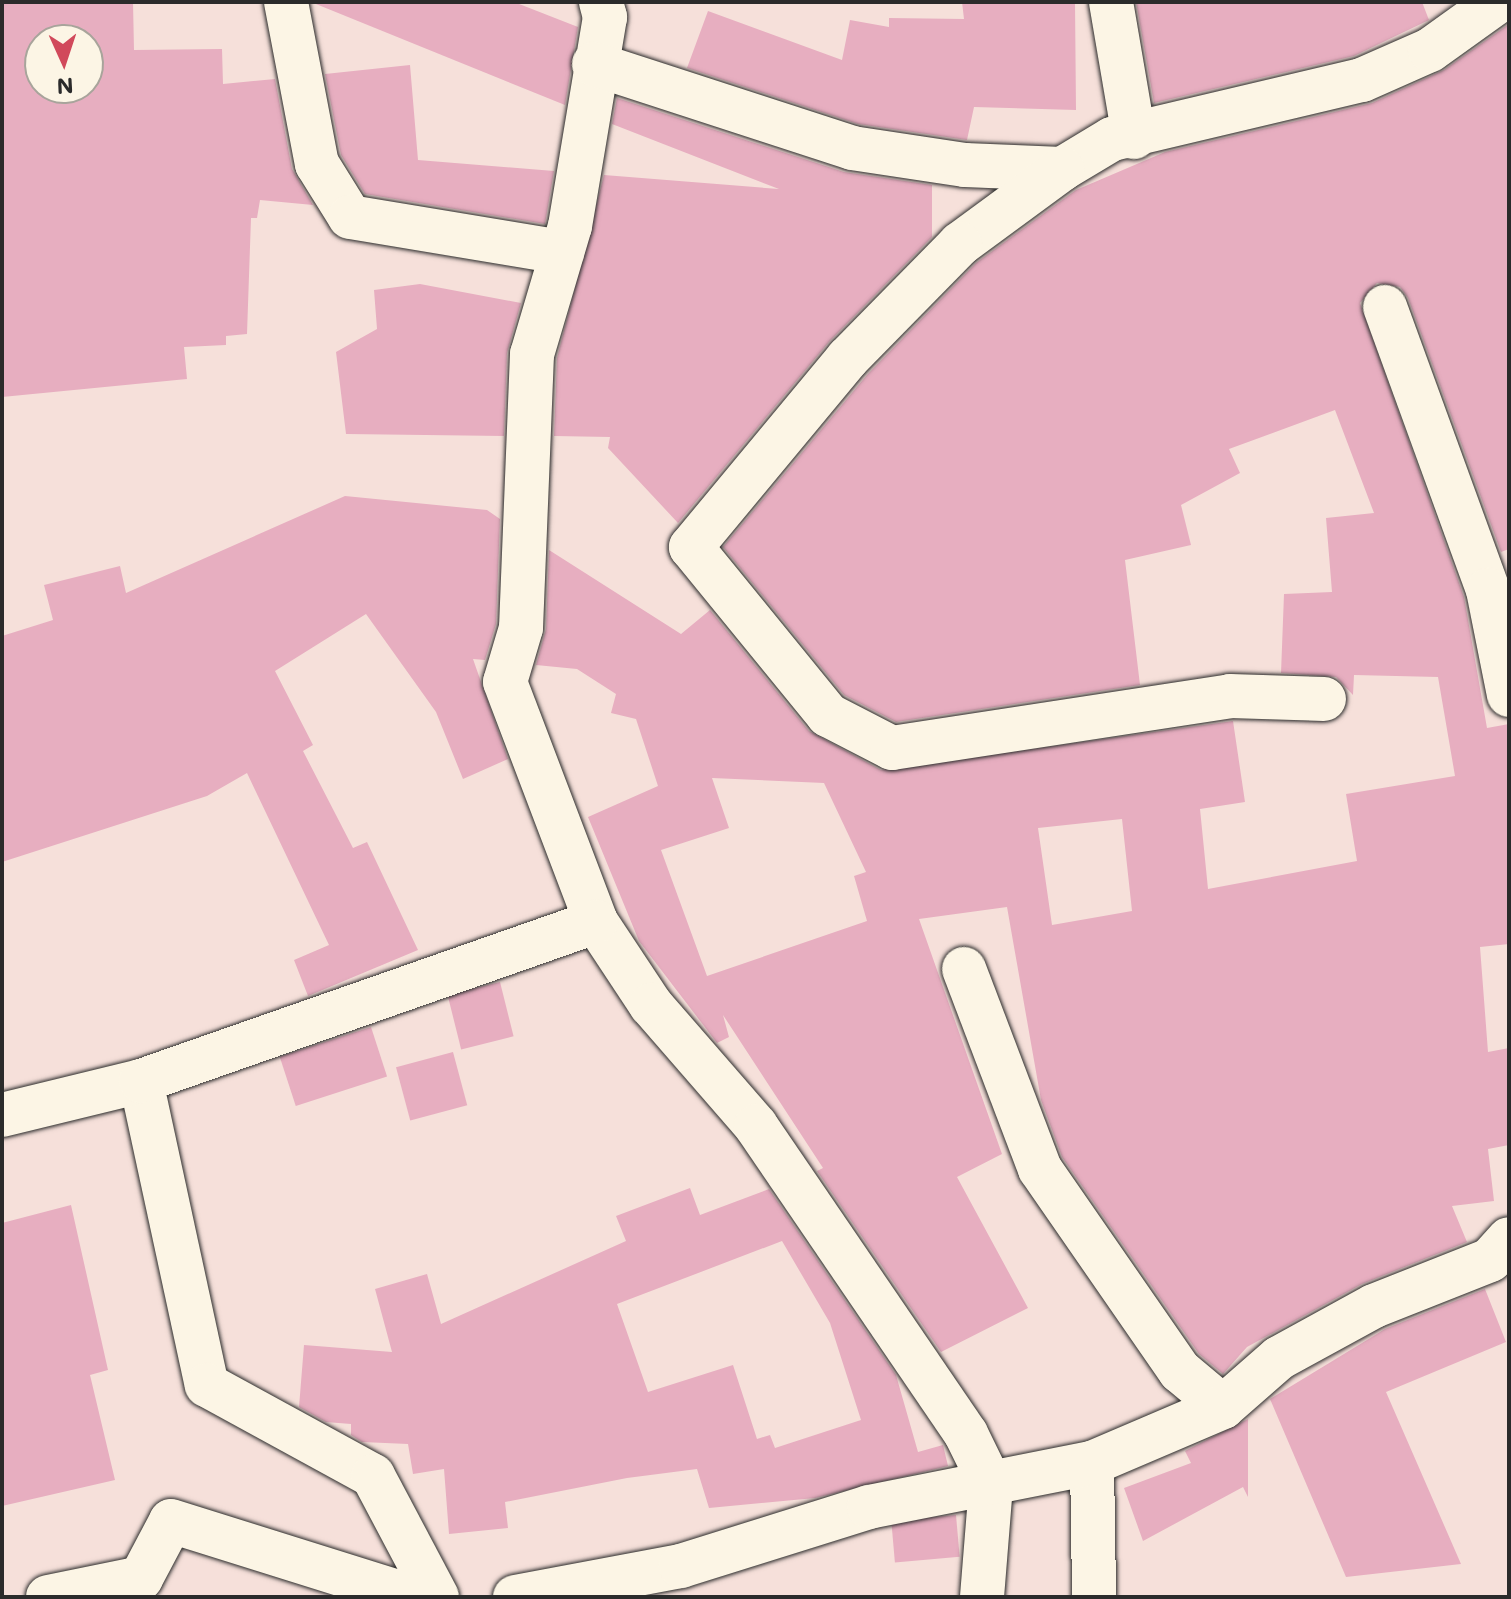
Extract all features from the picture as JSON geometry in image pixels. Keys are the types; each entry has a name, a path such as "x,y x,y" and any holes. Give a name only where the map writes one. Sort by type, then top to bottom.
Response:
{"street":[{"path":"286,2 317,164 350,217 562,252"},
{"path":"601,2 594,64 562,252 532,354 521,628 505,682 596,922 651,1005 756,1126 966,1434 991,1485 982,1597"},
{"path":"1111,2 1134,137"},
{"path":"1324,699 1230,696 892,748 828,715 691,547 848,358 960,244 1062,169 1112,139 1134,137 1362,80 1430,50 1497,2"},
{"path":"594,64 852,148 965,165 1062,169"},
{"path":"1385,307 1488,590 1509,695"},
{"path":"2,1115 141,1081 596,922"},
{"path":"964,969 1040,1169 1180,1371 1223,1407"},
{"path":"141,1081 207,1385 373,1476 437,1597"},
{"path":"515,1597 681,1566 869,1507 1092,1463 1223,1407 1279,1358 1374,1306 1490,1260 1509,1239"},
{"path":"1092,1463 1094,1597"},
{"path":"48,1597 141,1578 171,1521 414,1597"}],"building":[{"path":"2,2 133,2 134,50 222,49 223,84 275,79 292,169 313,205 260,200 257,218 251,218 247,334 226,336 226,345 184,347 187,379 2,397"},
{"path":"311,2 514,2 578,27 565,105"},
{"path":"962,2 1075,2 1076,110 974,107 967,140 858,124 687,68 708,11 842,60 850,20 889,27 889,18 964,19"},
{"path":"1136,2 1422,2 1429,20 1354,56 1154,103"},
{"path":"1509,24 1509,549 1501,552 1408,298 1400,287 1377,283 1360,303 1464,597 1487,728 1509,724 1509,944 1480,947 1488,1052 1509,1048 1509,1145 1488,1149 1494,1201 1452,1206 1467,1242 1362,1284 1247,1347 1223,1374 1199,1354 1062,1157 1041,1100 1007,907 919,919 1002,1154 957,1177 1028,1308 941,1352 817,1171 823,1168 723,1015 729,1037 717,1043 639,941 588,817 658,786 636,719 611,713 616,694 577,669 536,665 546,629 549,550 681,634 710,610 809,731 881,770 1233,721 1245,802 1200,809 1208,889 1357,861 1346,794 1455,776 1438,677 1354,675 1353,695 1336,677 1281,673 1284,594 1332,592 1326,518 1374,513 1335,410 1229,449 1240,473 1181,505 1191,545 1125,560 1140,685 896,722 844,695 723,547 867,375 976,263 1076,190 1165,152 1372,103 1444,70","holes":["712,778 824,783 866,872 854,876 867,921 707,976 661,850 729,828","1122,819 1132,911 1052,925 1038,828"]},
{"path":"410,65 418,160 554,171 545,224 365,194 341,155 325,74"},
{"path":"617,98 844,172 932,185 932,237 829,342 678,523 608,448 610,437 554,436 557,358 604,175 779,189 612,124"},
{"path":"420,284 521,303 507,353 504,436 346,434 336,352 377,329 374,290"},
{"path":"345,496 487,510 500,519 496,624 485,660 473,659 508,759 463,779 436,712 366,614 275,671 313,745 303,751 353,848 367,842 418,950 308,996 294,960 329,945 247,773 207,796 2,862 2,636 53,620 44,585 120,566 126,593"},
{"path":"500,982 514,1036 461,1049 448,995"},
{"path":"371,1027 387,1076 296,1106 280,1057"},
{"path":"453,1052 467,1105 410,1120 396,1067"},
{"path":"690,1188 700,1215 769,1189 896,1375 918,1452 943,1445 948,1466 815,1498 709,1508 697,1469 627,1478 505,1502 508,1528 449,1534 444,1469 413,1474 408,1444 362,1442 351,1435 351,1424 326,1422 299,1407 304,1345 392,1352 375,1289 427,1274 441,1324 626,1241 616,1216","holes":["782,1241 830,1323 861,1420 775,1448 770,1435 757,1439 733,1365 648,1392 617,1304"]},
{"path":"71,1205 108,1370 90,1375 115,1480 2,1506 2,1223"},
{"path":"1485,1289 1506,1342 1386,1392 1461,1564 1346,1577 1270,1399 1385,1329"},
{"path":"1248,1419 1248,1497 1243,1487 1143,1541 1124,1488 1191,1463 1185,1451"},
{"path":"956,1515 960,1557 895,1563 891,1521"}]}
